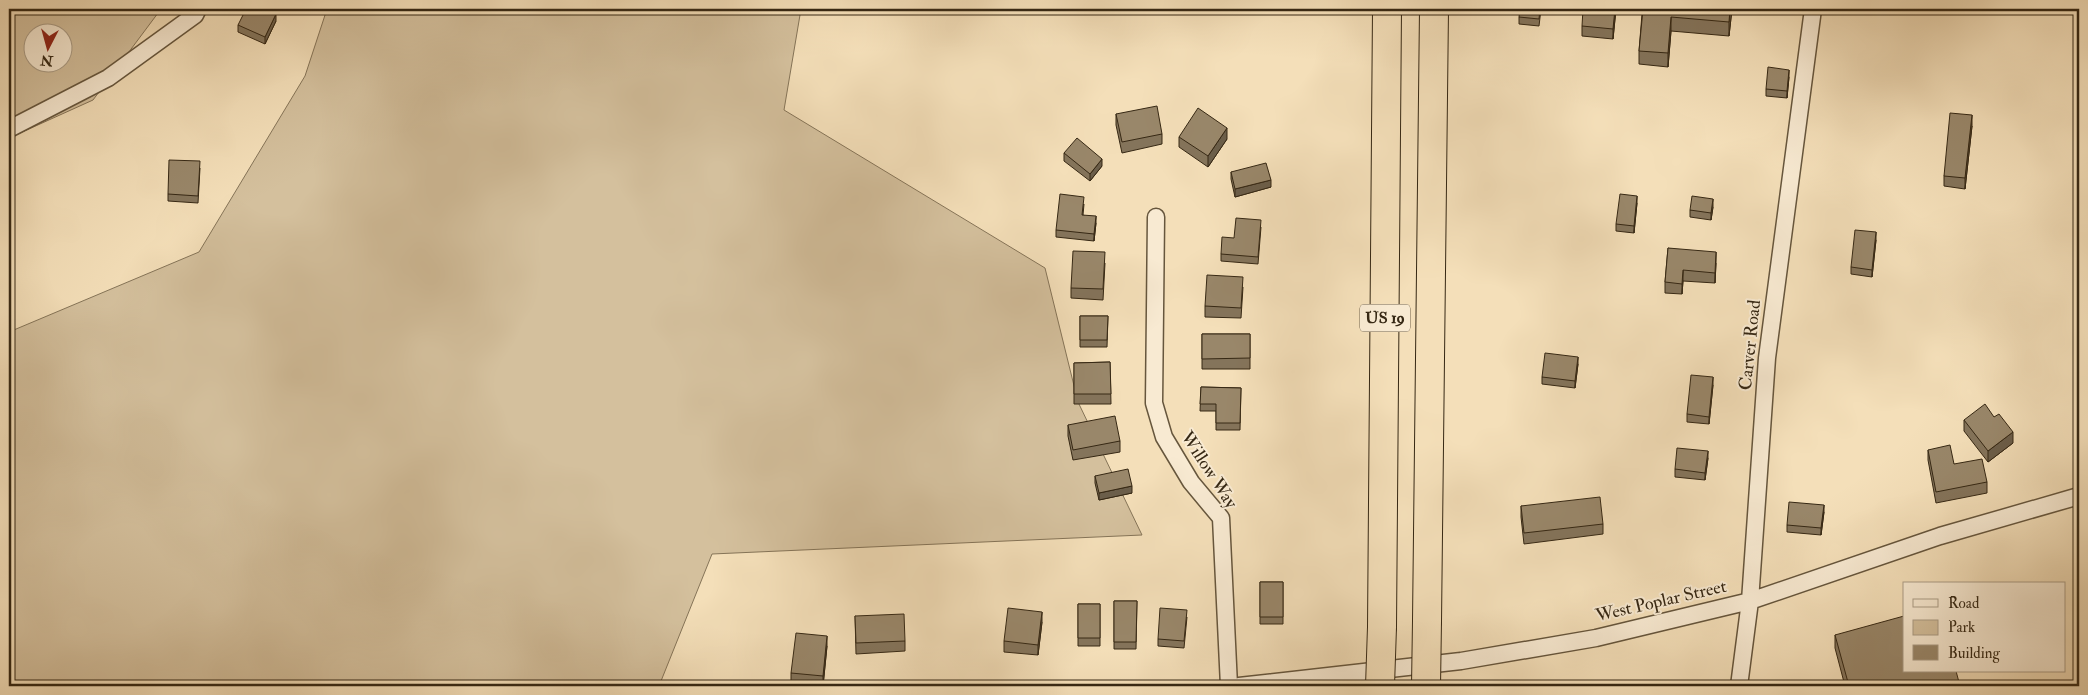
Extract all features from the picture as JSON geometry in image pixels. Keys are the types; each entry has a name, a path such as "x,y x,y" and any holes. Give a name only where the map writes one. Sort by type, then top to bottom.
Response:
{"highway":[{"name":"US 19","path":"1380,686 1387,9"},
{"name":"US 19","path":"1426,686 1434,9"}],"street":[{"path":"9,129 108,78 194,15 198,9"},
{"name":"Carver Road","path":"1739,686 1750,601 1767,358 1813,9"},
{"name":"Willow Way","path":"1156,216 1154,402 1164,437 1191,482 1221,518 1229,686"},
{"name":"West Poplar Street","path":"1239,686 1461,661 1596,638 1750,601 1940,536 2079,496"}],"green space":[{"path":"9,9 161,9 93,100 9,138"},
{"path":"327,9 801,9 784,110 1045,268 1078,402 1142,535 712,554 659,686 9,686 9,332 199,252 305,76"}],"building":[{"path":"246,9 264,9 276,14 265,37 238,25"},
{"path":"1520,9 1540,9 1539,19 1519,17"},
{"path":"1583,9 1615,9 1613,29 1582,26"},
{"path":"1643,9 1730,9 1729,22 1671,17 1668,53 1639,51"},
{"path":"1768,67 1789,70 1787,91 1766,89"},
{"path":"1157,106 1162,134 1122,142 1116,114"},
{"path":"1198,108 1227,128 1208,156 1179,137"},
{"path":"1950,113 1972,115 1965,178 1944,176"},
{"path":"1077,138 1102,159 1090,174 1064,153"},
{"path":"169,160 200,161 198,196 168,194"},
{"path":"1266,163 1271,180 1235,189 1231,172"},
{"path":"1060,194 1084,197 1082,215 1096,216 1094,234 1056,230"},
{"path":"1620,194 1637,196 1634,226 1616,224"},
{"path":"1692,196 1713,199 1711,213 1690,210"},
{"path":"1236,218 1261,220 1258,257 1221,254 1222,237 1234,238"},
{"path":"1855,230 1876,232 1872,270 1851,267"},
{"path":"1668,248 1716,252 1715,273 1683,270 1682,284 1665,282"},
{"path":"1073,251 1105,252 1103,289 1071,288"},
{"path":"1207,275 1243,277 1241,308 1205,306"},
{"path":"1080,316 1108,316 1107,340 1080,340"},
{"path":"1202,334 1250,334 1250,358 1202,359"},
{"path":"1545,353 1578,357 1575,381 1542,377"},
{"path":"1110,362 1111,394 1074,394 1074,363"},
{"path":"1691,375 1713,377 1709,417 1687,414"},
{"path":"1201,387 1241,388 1240,423 1216,423 1216,404 1200,404"},
{"path":"1985,404 1994,417 1999,414 2013,432 1988,451 1964,420"},
{"path":"1115,416 1120,441 1073,450 1068,425"},
{"path":"1950,445 1954,464 1982,459 1987,482 1936,492 1928,450"},
{"path":"1677,448 1708,451 1705,473 1675,469"},
{"path":"1128,469 1132,486 1099,493 1095,476"},
{"path":"1600,497 1603,524 1524,533 1521,506"},
{"path":"1789,502 1824,505 1821,528 1787,525"},
{"path":"2079,571 2079,587 2075,572"},
{"path":"1260,582 1283,582 1283,617 1260,617"},
{"path":"1114,601 1137,601 1136,642 1114,642"},
{"path":"1078,604 1100,604 1100,638 1078,638"},
{"path":"1008,608 1042,612 1038,645 1004,641"},
{"path":"1160,608 1187,610 1184,641 1158,639"},
{"path":"904,614 905,641 856,643 855,616"},
{"path":"1903,616 1903,672 1956,672 1960,686 1849,686 1835,635"},
{"path":"796,633 827,636 823,676 791,673"}]}
